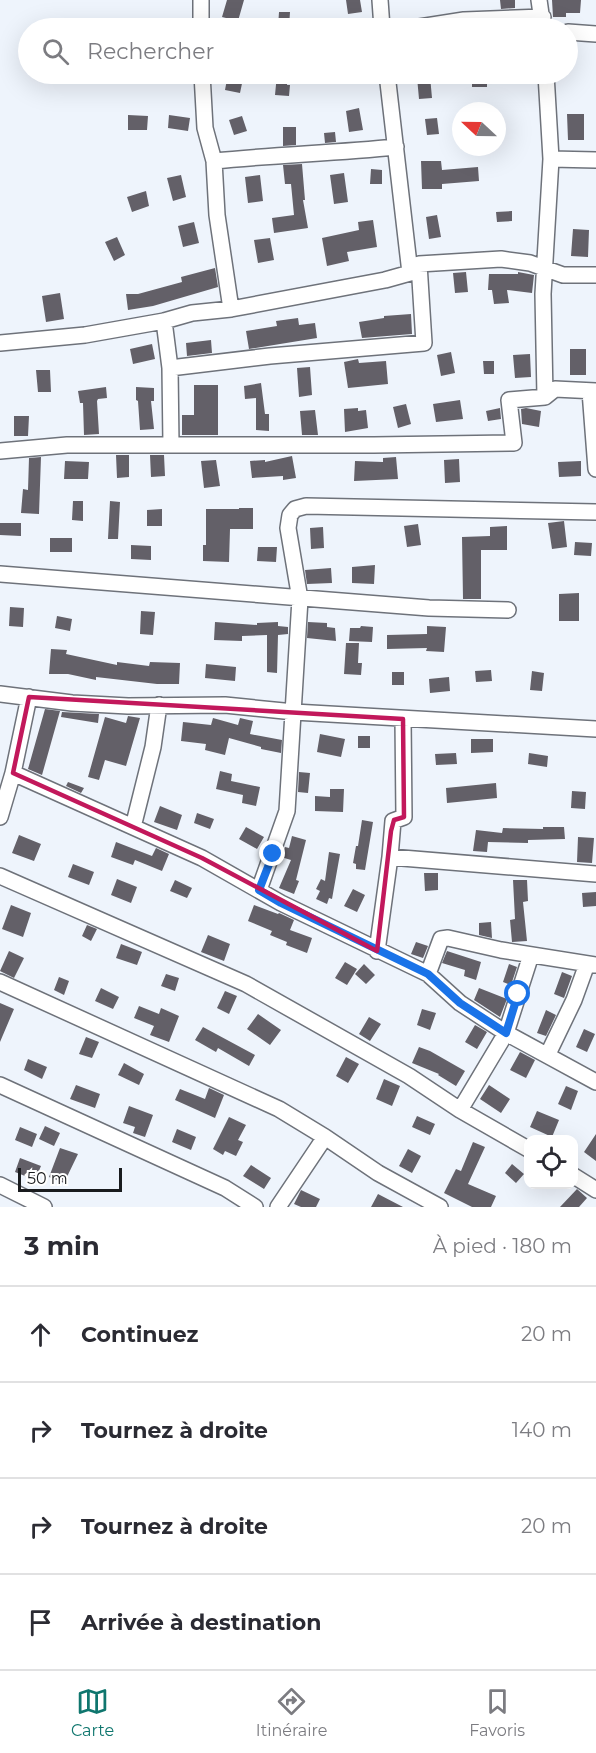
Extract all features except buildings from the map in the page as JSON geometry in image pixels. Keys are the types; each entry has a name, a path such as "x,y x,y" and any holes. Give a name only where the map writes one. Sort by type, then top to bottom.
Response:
{"street":[{"path":"201,0 201,18"},
{"path":"380,0 381,18"},
{"path":"540,0 542,18"},
{"path":"578,33 596,34"},
{"path":"203,84 205,128 214,161 217,215 231,309"},
{"path":"170,369 270,356 424,343 388,84"},
{"path":"545,397 543,294 551,159 547,84"},
{"path":"214,161 277,154 329,153 396,147"},
{"path":"551,159 596,160"},
{"path":"0,343 85,335 164,321 192,313 231,309 385,280 415,269 501,259 530,263 563,275 596,275"},
{"path":"164,321 170,369 171,445"},
{"path":"0,451 67,445 514,442 509,400 545,397 555,389 593,391 596,469"},
{"path":"259,890 287,811 300,599 288,528 290,515 295,509 306,506 596,512"},
{"path":"0,574 300,599 429,608 508,610"},
{"path":"0,694 72,703 129,706 225,705 294,712 596,729"},
{"path":"0,817 13,773 29,697"},
{"path":"133,827 153,747 159,705"},
{"path":"377,951 393,821 404,817 404,719"},
{"path":"13,773 202,858 281,903 428,974 460,1003 506,1033 596,1082"},
{"path":"390,857 596,874"},
{"path":"0,876 246,984 399,1071 524,1147"},
{"path":"428,974 441,939 448,938 501,950 592,964 548,1054"},
{"path":"460,1110 506,1033 531,955"},
{"path":"0,982 279,1109 378,1173 440,1207"},
{"path":"0,1085 225,1188 255,1207"},
{"path":"278,1207 325,1137"},
{"path":"578,1179 596,1190"},
{"path":"0,1185 44,1207"}],"highlighted area":[{"path":"29,697 403,719 404,817 394,820 391,831 377,951 202,858 13,773"}],"route":[{"path":"273,854 259,890 377,951 428,974 460,1003 506,1033 518,994"}]}
